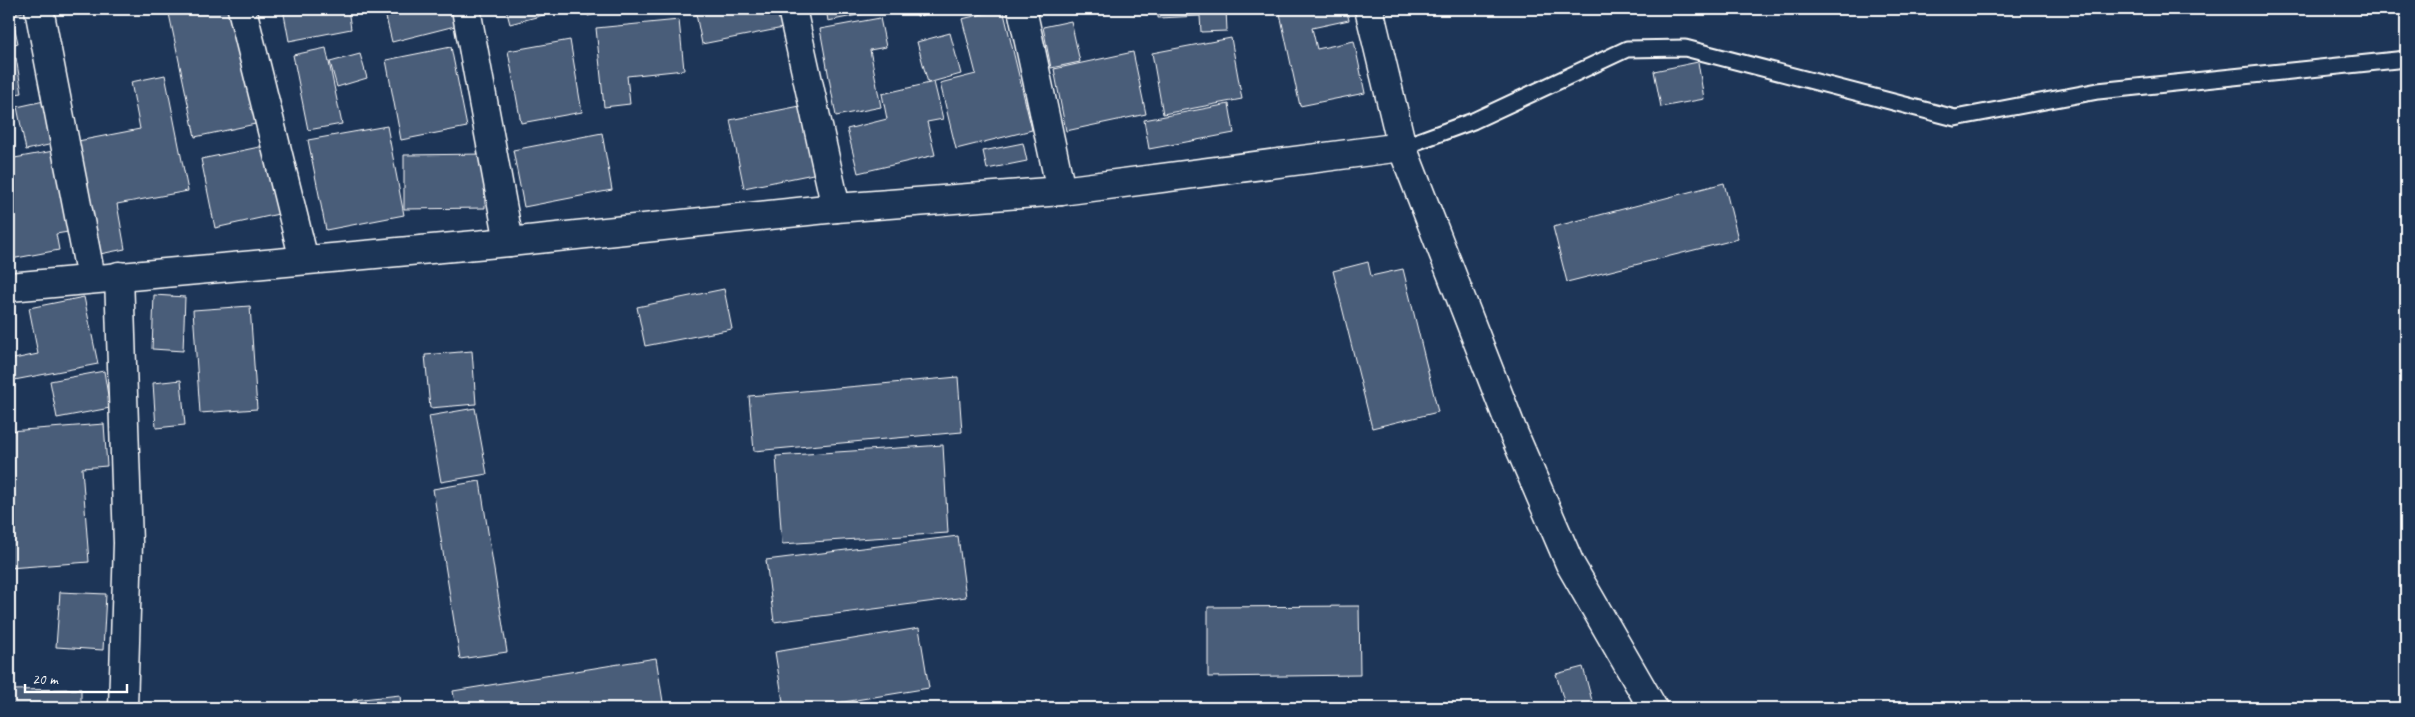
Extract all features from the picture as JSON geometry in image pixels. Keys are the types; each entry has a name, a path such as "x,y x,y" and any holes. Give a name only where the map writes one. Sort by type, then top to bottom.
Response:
{"street":[{"path":"39,9 91,278"},
{"path":"242,9 304,260"},
{"path":"466,9 509,242"},
{"path":"792,9 836,208"},
{"path":"1022,9 1061,191"},
{"path":"1369,9 1402,148 1512,432 1570,564 1653,708"},
{"path":"9,287 91,278 509,242 836,208 1061,191 1402,148"},
{"path":"119,276 128,543 123,708"}],"lane":[{"path":"1402,148 1473,121 1627,49 1685,48 1955,118 2098,91 2406,59"}],"building":[{"path":"9,9 23,9 23,12 9,16"},
{"path":"168,9 237,9 260,123 195,137"},
{"path":"283,9 348,9 351,29 289,41"},
{"path":"384,9 451,9 455,26 392,42"},
{"path":"506,9 566,9 510,24"},
{"path":"586,9 602,9 603,12 588,16"},
{"path":"695,9 785,9 788,27 702,44"},
{"path":"826,9 888,9 828,21"},
{"path":"916,9 954,9 917,16"},
{"path":"1003,9 1032,130 956,149 940,83 976,74 962,19"},
{"path":"1158,9 1226,9 1227,31 1201,32 1200,16 1158,18"},
{"path":"1279,9 1346,9 1349,20 1312,28 1317,49 1354,41 1365,93 1300,106"},
{"path":"880,18 886,47 870,50 881,107 836,116 820,29"},
{"path":"679,20 684,70 627,76 630,104 604,107 596,28"},
{"path":"13,21 18,43 9,46 9,22"},
{"path":"1071,21 1080,62 1051,68 1043,27"},
{"path":"950,33 961,74 928,83 917,42"},
{"path":"1231,38 1242,99 1163,114 1152,53"},
{"path":"570,40 582,112 521,123 508,51"},
{"path":"451,47 467,127 401,140 386,60"},
{"path":"326,48 342,124 308,130 293,55"},
{"path":"1133,52 1146,114 1066,131 1054,69"},
{"path":"360,54 367,78 337,87 330,62"},
{"path":"16,58 22,93 9,95 9,60"},
{"path":"1698,62 1704,99 1661,107 1654,71"},
{"path":"165,75 188,191 117,204 125,249 100,254 78,141 140,129 131,82"},
{"path":"934,82 943,119 927,122 935,155 858,173 847,129 887,119 882,94"},
{"path":"44,101 53,144 26,150 17,107"},
{"path":"1229,104 1234,133 1149,149 1144,120"},
{"path":"805,105 818,173 744,188 730,120"},
{"path":"387,126 404,215 326,230 308,140"},
{"path":"602,133 612,190 524,207 513,150"},
{"path":"1023,143 1027,161 987,169 983,151"},
{"path":"269,145 283,213 215,228 201,159"},
{"path":"59,150 74,231 56,234 59,250 11,259 9,248 9,159"},
{"path":"484,154 485,208 404,209 404,155"},
{"path":"1724,183 1738,239 1567,282 1553,227"},
{"path":"1368,262 1371,276 1403,269 1438,412 1372,428 1333,271"},
{"path":"724,289 732,329 645,346 637,307"},
{"path":"154,295 185,297 183,351 152,349"},
{"path":"84,297 98,364 9,381 9,360 38,354 29,308"},
{"path":"250,306 257,409 200,413 193,310"},
{"path":"472,351 476,404 430,408 425,355"},
{"path":"104,371 110,408 57,418 50,381"},
{"path":"958,377 962,432 754,451 749,396"},
{"path":"181,380 185,425 156,428 153,383"},
{"path":"475,408 487,474 441,482 429,416"},
{"path":"104,424 107,466 82,468 89,562 9,568 9,431"},
{"path":"943,445 948,533 782,544 776,456"},
{"path":"480,481 507,652 460,659 433,489"},
{"path":"958,536 966,597 774,622 766,560"},
{"path":"60,592 106,594 103,650 56,647"},
{"path":"1359,606 1360,675 1208,677 1208,607"},
{"path":"919,628 929,688 807,708 784,708 775,652"},
{"path":"656,658 664,708 456,708 453,691"},
{"path":"1583,667 1594,708 1566,708 1556,674"},
{"path":"81,689 81,708 10,708 10,690"},
{"path":"400,695 401,708 353,708 353,700"}]}
